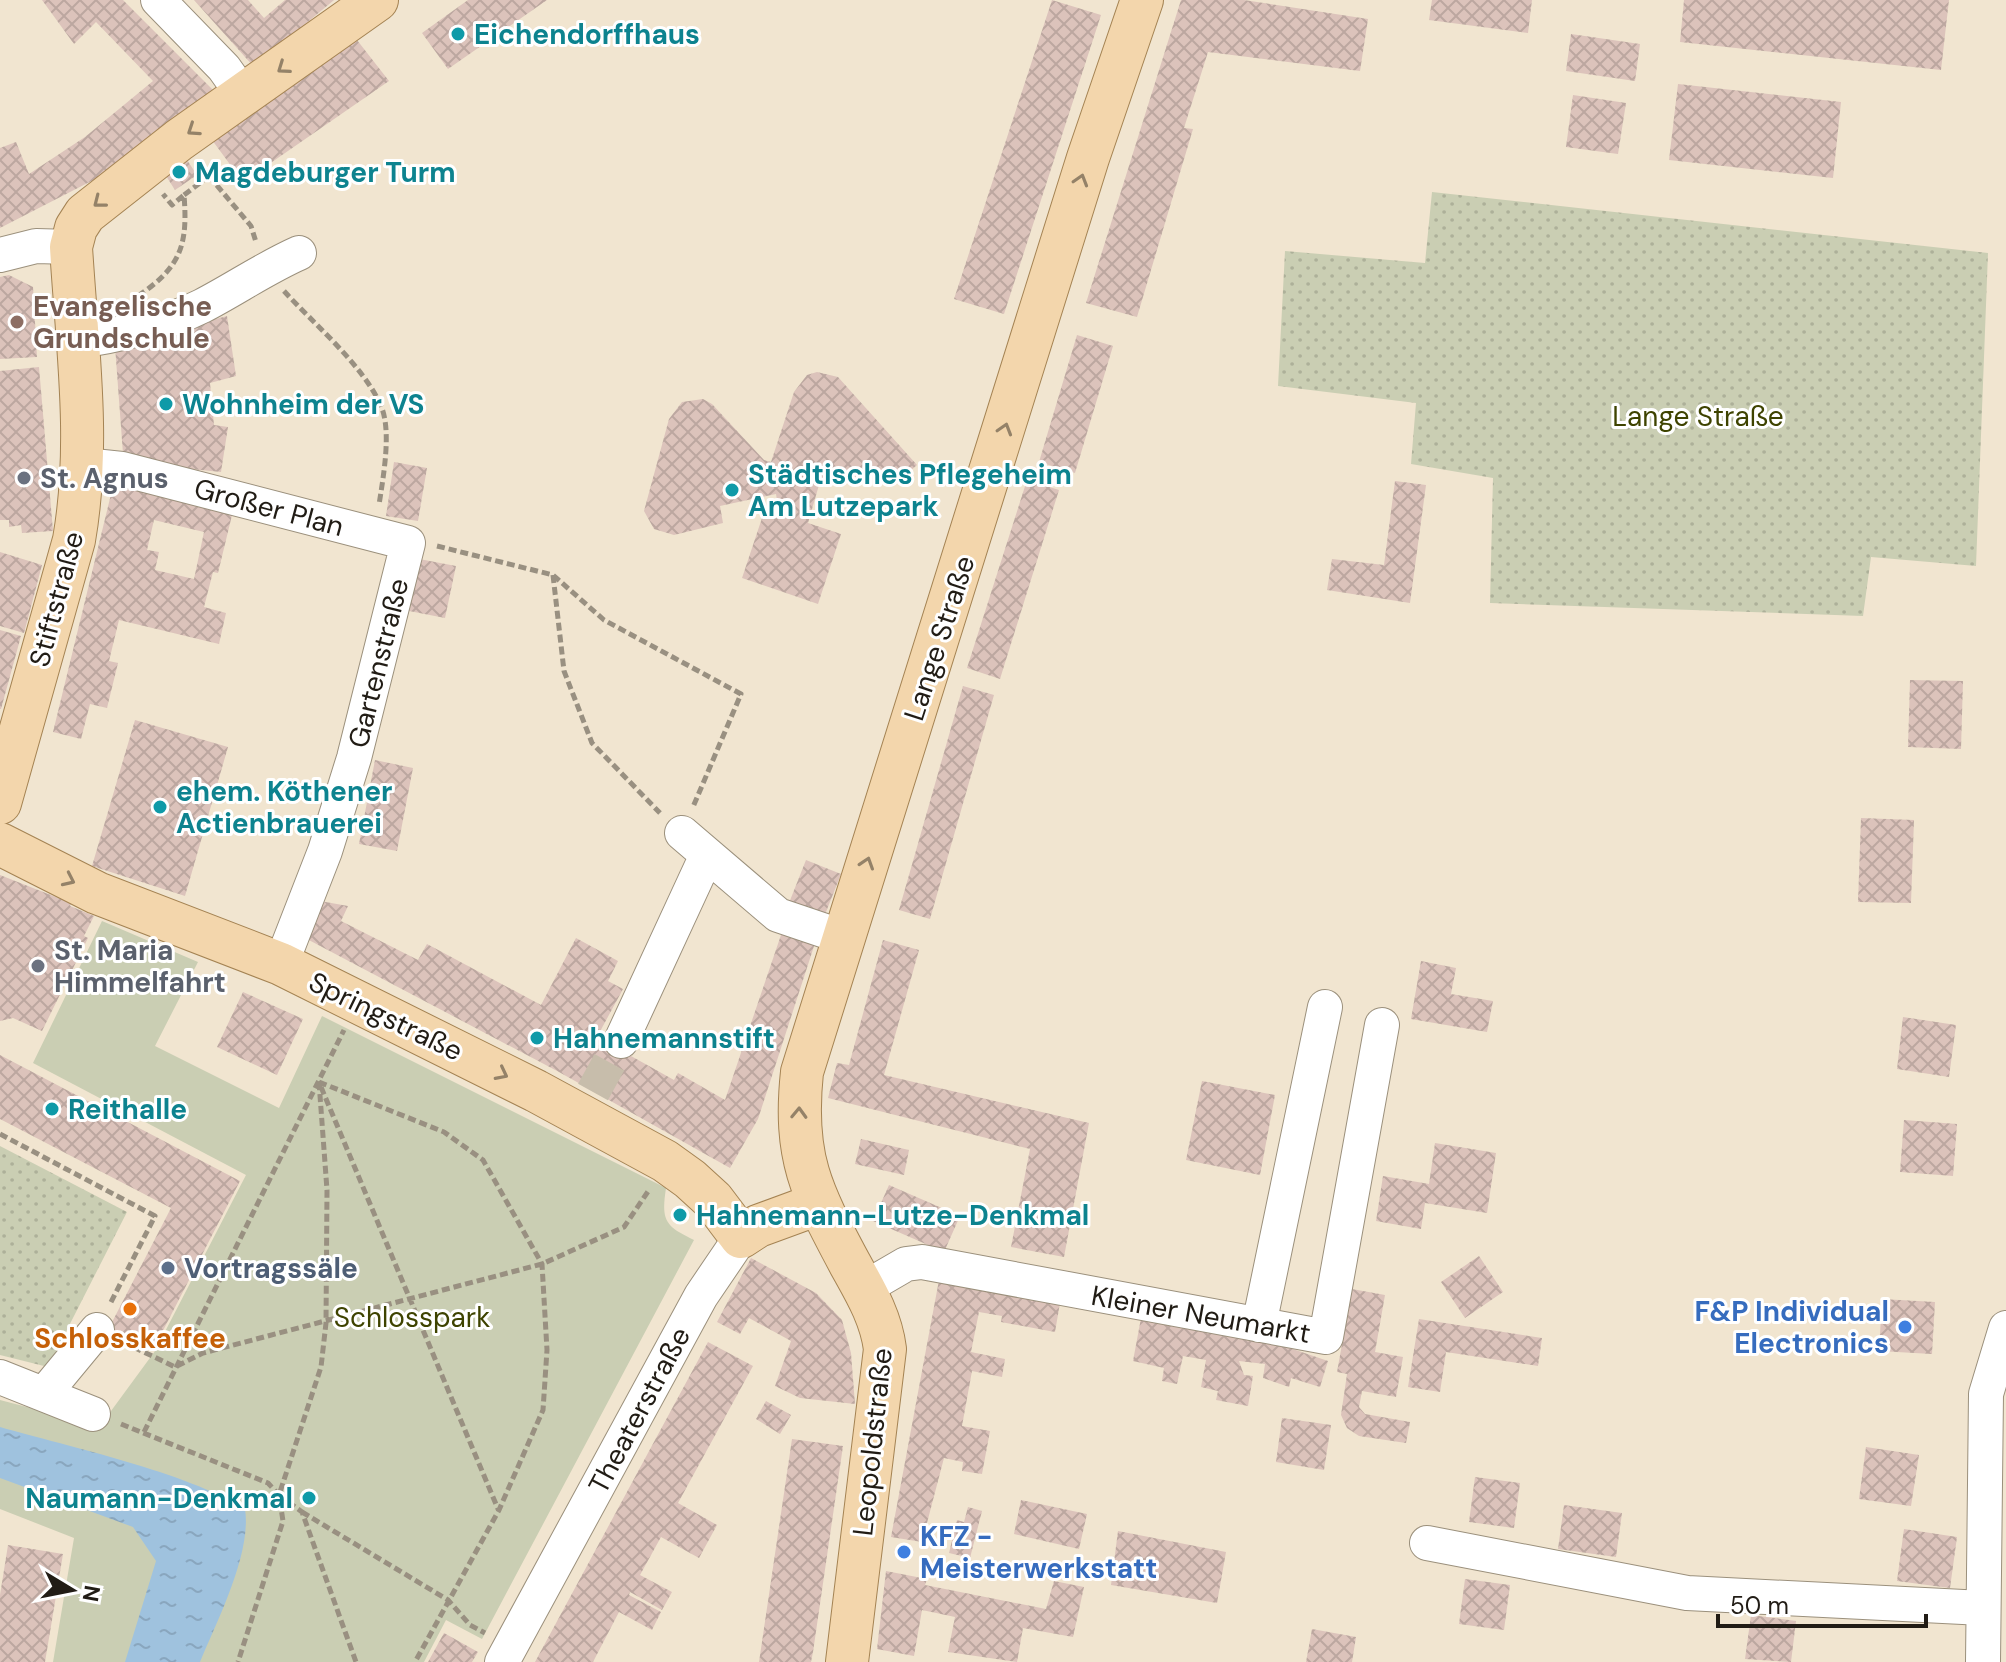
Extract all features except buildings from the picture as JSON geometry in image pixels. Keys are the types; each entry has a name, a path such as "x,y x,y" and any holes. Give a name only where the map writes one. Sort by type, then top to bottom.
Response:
{"main road":[{"path":"71,247 76,228 85,214 143,167 377,0"},
{"name":"Lange Straße","path":"815,1197 798,1132 802,1072 1088,158 1142,0"},
{"name":"Stiftstraße","path":"0,803 74,540 84,465 71,247"},
{"name":"Springstraße","path":"0,844 97,893 281,964 587,1104 713,1200 741,1237"},
{"name":"Theaterstraße","path":"741,1237 815,1197"},
{"name":"Leopoldstraße","path":"815,1197 883,1334 885,1365 847,1662"}],"street":[{"path":"158,0 224,68 244,96"},
{"path":"0,255 36,246 71,247"},
{"path":"77,341 118,334 199,307 264,269 299,253"},
{"name":"Großer Plan","path":"84,465 122,469 406,541"},
{"name":"Gartenstraße","path":"281,964 325,851 350,772 406,541"},
{"path":"621,1041 695,844 778,915 843,937"},
{"path":"1259,1325 1325,1007"},
{"name":"Kleiner Neumarkt","path":"863,1289 906,1264 922,1262 1326,1337 1382,1025"},
{"name":"Theaterstraße","path":"502,1662 706,1287 741,1237"},
{"path":"1983,1662 1983,1608 1995,1572 1986,1394 2006,1328"},
{"path":"44,1394 97,1330"},
{"path":"0,1377 93,1414"},
{"path":"1427,1543 1687,1593 1983,1608"}],"path":[{"path":"118,334 118,324 133,299 163,279 179,256 187,228 184,195 172,205 143,167"},
{"path":"209,176 251,226 264,269 355,369 382,407 386,452 406,541 553,575 604,620 680,664 741,694 695,844 631,787 592,743 564,671 553,575"},
{"path":"144,1432 359,1001"},
{"path":"319,1082 444,1132 483,1160 542,1264 547,1350 543,1410 499,1510 415,1662"},
{"path":"319,1082 499,1510"},
{"path":"238,1662 283,1521 279,1495 321,1367 326,1323 327,1190 319,1082"},
{"path":"0,1134 155,1216 97,1330 175,1367"},
{"path":"175,1367 203,1353 542,1264 624,1227 643,1202 665,1161"},
{"path":"93,1414 268,1483 302,1512 448,1600 470,1625"},
{"path":"302,1512 356,1662"}],"green space":[{"name":"Lange Straße","path":"1432,192 1988,253 1976,566 1871,557 1863,616 1490,603 1493,478 1411,464 1416,403 1278,386 1285,251 1425,263"},
{"name":"Schlosspark","path":"102,921 198,962 155,1046 279,1108 322,1016 666,1188 664,1208 667,1221 677,1231 694,1240 482,1639 446,1620 424,1662 53,1662 74,1538 0,1509 0,1400 100,1426 155,1351 246,1175 33,1063"},
{"path":"0,1146 127,1212 48,1367 0,1355"}],"water":[{"path":"0,1427 160,1472 192,1483 245,1509 246,1527 238,1566 200,1662 125,1662 156,1561 133,1527 0,1478"}],"tunnel":[{"path":"593,1092 621,1041"}],"place":[{"name":"Eichendorffhaus","path":"458,34"},
{"name":"Magdeburger Turm","path":"179,172"},
{"name":"Evangelische Grundschule","path":"17,322"},
{"name":"Wohnheim der VS","path":"166,404"},
{"name":"St. Agnus","path":"24,478"},
{"name":"Städtisches Pflegeheim Am Lutzepark","path":"732,490"},
{"name":"ehem. Köthener Actienbrauerei","path":"160,807"},
{"name":"St. Maria Himmelfahrt","path":"38,966"},
{"name":"Hahnemannstift","path":"537,1038"},
{"name":"Reithalle","path":"52,1109"},
{"name":"Hahnemann-Lutze-Denkmal","path":"680,1215"},
{"name":"Vortragssäle","path":"168,1268"},
{"name":"Schlosskaffee","path":"130,1309"},
{"name":"F&P Individual Electronics","path":"1905,1327"},
{"name":"Naumann-Denkmal","path":"309,1498"},
{"name":"KFZ - Meisterwerkstatt","path":"904,1552"}]}
